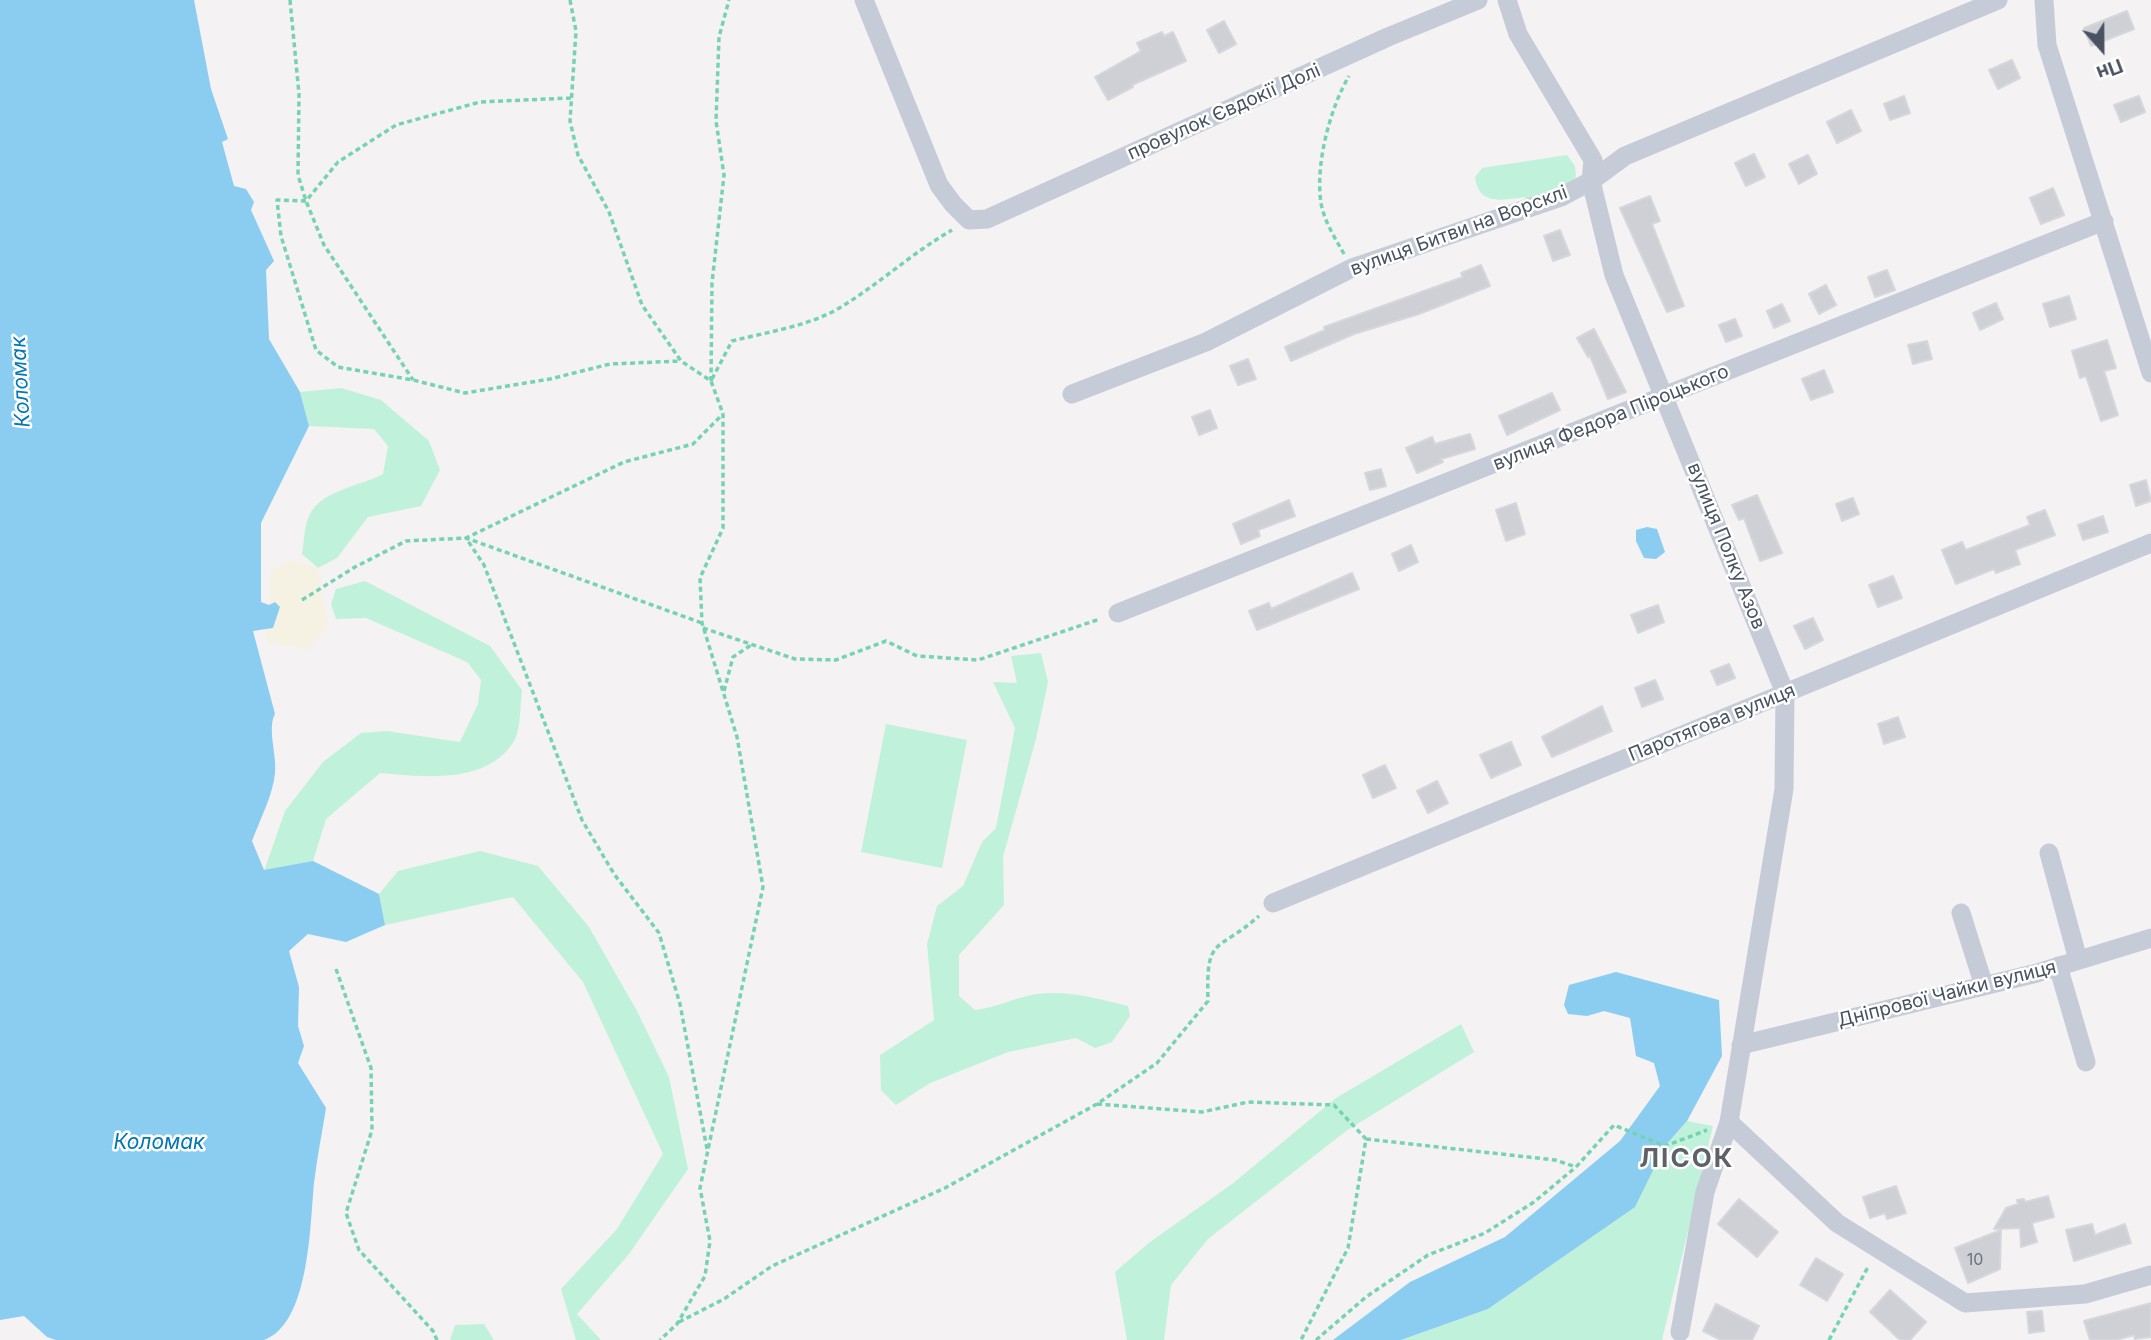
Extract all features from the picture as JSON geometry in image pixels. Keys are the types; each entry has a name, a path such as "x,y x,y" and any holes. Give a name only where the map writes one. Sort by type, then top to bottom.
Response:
{"street":[{"path":"864,0 939,185 969,220"},
{"name":"провулок Євдокії Долі","path":"969,220 987,219 1375,43 1478,0"},
{"name":"вулиця Полку Азов","path":"1507,0 1518,34 1593,160 1591,181 1614,275 1786,693 1784,789 1729,1122 1705,1192 1680,1332"},
{"name":"вулиця Битви на Ворсклі","path":"1072,394 1206,342 1352,268 1561,197 1591,181 1625,156 1998,0"},
{"path":"2044,0 2047,45 2151,373"},
{"name":"вулиця Федора Піроцького","path":"1118,613 1665,398 2104,221"},
{"name":"Паротягова вулиця","path":"1273,903 2151,542"},
{"path":"2049,853 2078,960"},
{"path":"1961,913 1984,986"},
{"name":"Дніпрової Чайки вулиця","path":"1741,1045 1984,986 2151,938"},
{"path":"2059,966 2086,1062"},
{"path":"1729,1122 1837,1223 1965,1303 2085,1294 2151,1275"}],"path":[{"path":"290,0 299,94 298,175 306,201 324,245 414,380"},
{"path":"570,0 576,31 570,121 578,155 609,212 642,305 681,361 711,381"},
{"path":"677,1324 705,1276 710,1241 700,1188 763,887 737,737 702,626 701,578 723,528 723,414 711,381 712,283 724,175 716,121 719,37 729,0"},
{"path":"1349,75 1334,102 1319,187 1329,227 1352,268"},
{"path":"306,201 338,162 396,125 480,102 572,98"},
{"path":"306,201 277,200 281,236 316,350 338,367 414,380 465,393 550,379 610,364 681,361"},
{"path":"711,381 732,341 793,325 839,308 913,253 969,220"},
{"path":"302,600 355,567 406,541 466,538 624,462 693,444 723,414"},
{"path":"466,538 795,659 836,660 886,640 917,656 978,660 1118,613"},
{"path":"466,538 484,565 582,820 614,874 659,933 680,1004 707,1151"},
{"path":"723,693 733,657 751,645"},
{"path":"660,1340 677,1324 724,1299 772,1266 945,1188 1097,1104 1157,1063 1208,1001 1207,962 1220,943 1273,903"},
{"path":"336,969 372,1068 372,1130 346,1213 359,1250 433,1331 438,1340"},
{"path":"1097,1104 1202,1112 1248,1102 1334,1105 1366,1139 1555,1160 1576,1167"},
{"path":"1316,1340 1366,1297 1428,1255 1485,1233 1534,1202 1576,1167 1614,1125 1665,1146 1729,1122"},
{"path":"1301,1340 1348,1248 1366,1139"},
{"path":"1829,1340 1878,1248"}],"green space":[{"path":"1567,155 1575,166 1576,177 1562,191 1531,202 1524,197 1492,199 1481,193 1477,186 1475,177 1482,168"},
{"path":"341,388 381,400 429,441 440,470 421,506 368,517 337,558 318,568 302,554 305,528 310,514 323,499 383,474 388,446 374,429 309,426 300,392"},
{"path":"365,581 490,646 522,690 517,734 504,754 473,771 435,776 380,773 326,819 313,861 264,871 285,811 323,762 361,733 387,731 460,742 478,704 481,680 467,662 366,618 336,619 331,604 336,589"},
{"path":"1041,653 1048,682 1036,739 1003,857 1004,905 959,955 959,996 975,1010 1037,994 1072,994 1128,1006 1130,1016 1112,1042 1095,1048 1076,1038 1008,1052 930,1083 896,1105 881,1090 880,1055 934,1020 927,944 937,906 963,886 982,842 996,828 1015,728 993,682 1017,683 1011,656"},
{"path":"886,724 967,740 942,868 861,852"},
{"path":"480,851 538,866 589,927 637,1011 669,1077 688,1169 629,1254 577,1314 601,1340 576,1340 561,1289 617,1229 663,1154 583,982 513,897 385,925 379,894 398,871"},
{"path":"1461,1024 1474,1052 1346,1131 1208,1239 1171,1285 1164,1340 1127,1340 1115,1272 1150,1242 1232,1184 1336,1098"},
{"path":"1687,1121 1713,1126 1662,1340 1401,1340 1488,1309 1634,1207 1665,1146"},
{"path":"484,1324 494,1340 450,1340 455,1325"}],"sand":[{"path":"290,560 318,568 328,627 308,649 268,643 265,632 273,628 269,605 271,571"}],"water":[{"name":"Коломак","path":"0,0 194,0 211,89 228,139 222,142 234,186 246,189 254,202 251,210 274,261 266,270 269,339 300,392 309,426 261,523 261,602 269,605 275,602 280,607 273,628 253,631 275,714 272,734 275,766 272,790 252,841 264,870 313,861 379,894 385,925 346,942 308,934 289,951 299,987 298,1026 304,1046 298,1063 326,1108 314,1183 309,1246 299,1294 291,1314 279,1330 264,1340 56,1340 47,1337 24,1316 0,1320"},
{"path":"1647,527 1657,529 1665,552 1656,559 1644,558 1636,541 1636,530"},
{"path":"1616,972 1719,1000 1722,1056 1687,1121 1665,1146 1635,1207 1488,1309 1401,1340 1333,1340 1410,1282 1505,1237 1620,1141 1660,1086 1654,1063 1636,1056 1630,1018 1604,1011 1587,1016 1568,1014 1564,1005 1569,985"}],"building":[{"path":"2127,11 2134,29 2091,46 2084,28"},
{"path":"1224,21 1236,44 1219,53 1207,30"},
{"path":"1162,32 1164,36 1173,32 1186,61 1132,85 1133,87 1108,100 1095,77 1141,51 1137,43"},
{"path":"2012,60 2020,78 1998,89 1989,70"},
{"path":"1904,96 1910,113 1890,120 1884,104"},
{"path":"2139,96 2145,112 2121,122 2114,105"},
{"path":"1851,110 1861,131 1837,143 1827,122"},
{"path":"1754,154 1765,177 1746,186 1735,163"},
{"path":"1808,155 1817,174 1799,184 1789,164"},
{"path":"2053,188 2064,215 2041,224 2030,198"},
{"path":"1650,196 1660,221 1652,224 1684,306 1667,312 1620,208"},
{"path":"1560,230 1570,255 1553,261 1544,236"},
{"path":"1481,265 1490,286 1419,314 1354,334 1291,361 1285,347 1325,330 1324,327 1463,277 1461,273"},
{"path":"1887,270 1895,290 1875,297 1868,277"},
{"path":"1826,285 1836,305 1819,314 1809,294"},
{"path":"2069,296 2076,319 2050,327 2043,304"},
{"path":"1996,303 2003,319 1980,330 1973,313"},
{"path":"1782,304 1790,321 1774,328 1767,311"},
{"path":"1735,319 1742,336 1726,342 1719,325"},
{"path":"1594,329 1626,392 1608,399 1590,356 1588,357 1577,338"},
{"path":"2107,340 2116,368 2104,371 2118,415 2101,421 2086,376 2080,378 2072,351"},
{"path":"1927,341 1932,359 1913,364 1908,345"},
{"path":"1248,359 1256,379 1238,385 1230,366"},
{"path":"1824,370 1833,392 1811,400 1802,379"},
{"path":"1552,393 1560,410 1507,435 1499,416"},
{"path":"1210,410 1217,428 1199,435 1192,417"},
{"path":"1470,434 1475,449 1441,459 1443,462 1417,473 1406,448 1432,437 1435,444"},
{"path":"1381,469 1386,486 1370,490 1365,473"},
{"path":"2146,480 2151,501 2136,506 2130,485"},
{"path":"1757,495 1782,553 1760,561 1744,518 1739,520 1732,505"},
{"path":"1853,498 1859,514 1842,521 1836,504"},
{"path":"1289,500 1295,516 1258,530 1260,536 1241,544 1233,524"},
{"path":"1516,503 1525,534 1506,541 1496,510"},
{"path":"2045,510 2055,535 2015,550 2020,564 1996,573 1994,569 1956,584 1942,550 1962,542 1966,550 2030,525 2027,517"},
{"path":"2103,516 2108,532 2083,540 2078,525"},
{"path":"1411,545 1418,562 1399,571 1392,554"},
{"path":"1352,573 1359,589 1257,630 1249,611 1269,603 1271,609"},
{"path":"1893,576 1902,598 1878,607 1869,585"},
{"path":"1658,605 1664,622 1638,633 1631,615"},
{"path":"1813,618 1823,640 1805,649 1794,626"},
{"path":"1729,664 1735,678 1717,685 1711,671"},
{"path":"1655,680 1663,699 1642,707 1635,688"},
{"path":"1602,706 1612,731 1552,757 1542,737"},
{"path":"1898,717 1905,737 1884,744 1878,724"},
{"path":"1511,742 1521,765 1491,778 1480,755"},
{"path":"1385,765 1396,788 1373,798 1363,775"},
{"path":"1437,781 1448,803 1428,813 1417,791"},
{"path":"1896,1186 1906,1213 1887,1219 1885,1213 1870,1218 1863,1197"},
{"path":"2048,1196 2054,1217 2032,1223 2037,1242 2021,1247 2020,1228 1994,1229 2006,1208 2018,1204 2017,1200 2024,1199 2025,1202"},
{"path":"1739,1199 1778,1232 1757,1257 1718,1224"},
{"path":"2092,1224 2095,1235 2125,1224 2131,1243 2074,1261 2066,1230"},
{"path":"2001,1230 2000,1269 1968,1283 1955,1248"},
{"path":"1816,1258 1843,1274 1827,1301 1800,1285"},
{"path":"1890,1290 1926,1322 1910,1340 1900,1340 1870,1312"},
{"path":"2151,1303 2151,1337 2135,1339 2134,1335 2116,1340 2090,1340 2084,1321"},
{"path":"1716,1304 1759,1326 1752,1340 1721,1340 1703,1331"},
{"path":"2042,1311 2044,1331 2029,1333 2027,1312"}],"district":[{"name":"ЛІСОК","path":"1687,1159"}]}
